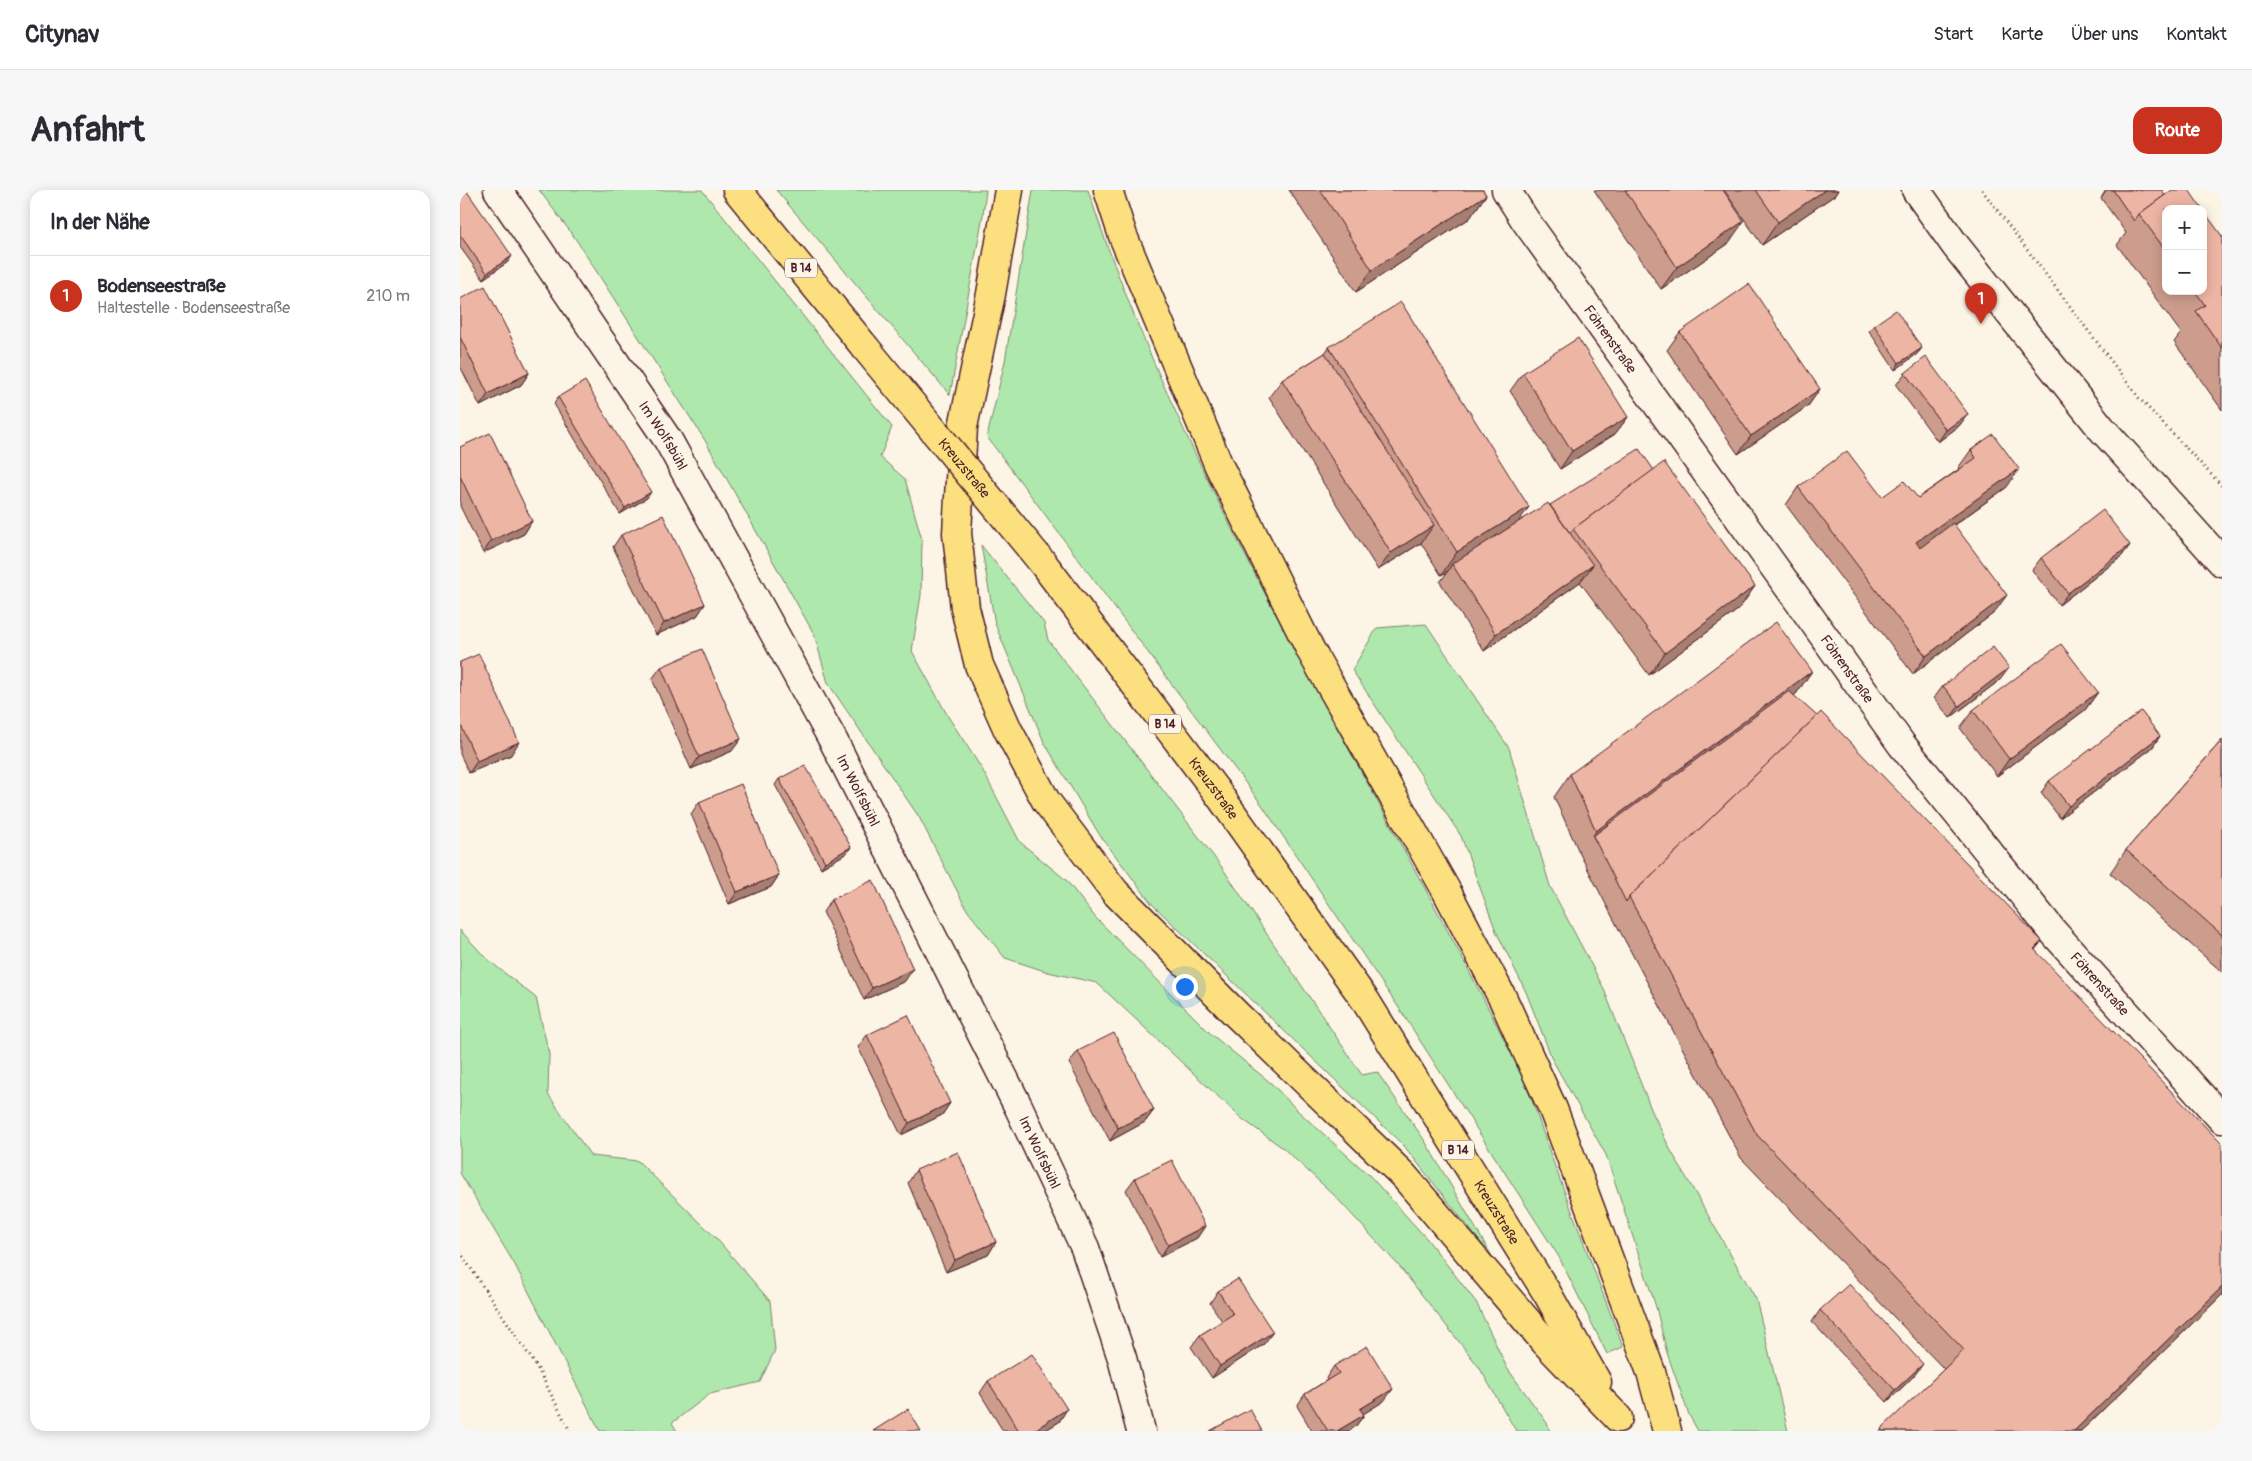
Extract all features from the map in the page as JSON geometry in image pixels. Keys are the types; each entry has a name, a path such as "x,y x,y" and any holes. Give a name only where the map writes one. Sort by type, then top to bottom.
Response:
{"main road":[{"name":"Kreuzstraße","path":"737,190 1042,562 1217,792 1365,1000 1547,1293 1621,1424"},
{"path":"1009,190 991,294 963,427 957,533 965,608 979,665 1008,730 1046,800 1115,892 1236,1014 1404,1176 1545,1342 1621,1424"},
{"path":"1108,190 1123,236 1219,466 1311,651 1446,890 1503,998 1552,1109 1650,1372 1667,1431"}],"street":[{"name":"Im Wolfsbühl","path":"498,190 668,440 834,742 1019,1108 1085,1248 1122,1358 1141,1431"},
{"name":"Föhrenstraße","path":"1506,190 1525,220 1678,435 1902,745 2055,934 2222,1120"},
{"path":"1916,190 1977,273 2102,429 2222,562"}],"path":[{"path":"1982,190 2139,398 2222,486"},
{"path":"460,1252 537,1367 570,1431"}],"green space":[{"path":"539,190 702,190 892,427 880,457 905,479 922,540 921,595 912,651 949,718 982,769 1020,842 1066,880 1095,917 1211,1034 1272,1084 1298,1111 1370,1176 1427,1239 1476,1302 1507,1368 1547,1423 1550,1431 1516,1431 1479,1367 1399,1266 1334,1195 1283,1148 1241,1118 1097,983 1048,972 1005,958 967,910 919,817 828,683 814,634 706,442 575,238"},
{"path":"776,190 986,190 950,395"},
{"path":"1033,190 1088,190 1130,305 1178,417 1231,526 1287,635 1404,849 1517,1065 1532,1100 1623,1347 1607,1354 1559,1257 1401,1011 1262,805 987,437 1005,361"},
{"path":"981,545 1044,623 1048,640 1221,866 1362,1075 1377,1072 1425,1141 1493,1258 1404,1146 1152,904 1099,834 1044,742 995,624"},
{"path":"1426,624 1509,748 1550,886 1603,987 1651,1109 1670,1149 1756,1299 1788,1431 1698,1431 1689,1415 1667,1353 1656,1307 1606,1155 1553,1061 1526,992 1496,931 1461,836 1352,670 1377,628"},
{"path":"460,930 487,959 536,998 549,1054 548,1094 591,1156 638,1161 716,1238 770,1301 775,1350 760,1382 710,1394 672,1423 677,1431 600,1431 515,1265 460,1173"}],"building":[{"path":"460,190 466,190 512,256 487,273 460,235"},
{"path":"1320,190 1483,190 1486,195 1372,270"},
{"path":"1625,190 1723,190 1744,221 1677,267"},
{"path":"1756,190 1825,190 1778,222"},
{"path":"2113,190 2162,190 2165,195 2139,214 2134,221"},
{"path":"2172,190 2189,190 2199,205 2162,205 2162,246 2139,214"},
{"path":"2207,215 2222,236 2222,348 2196,311 2205,305 2198,295 2207,295"},
{"path":"1749,284 1820,389 1751,436 1680,332"},
{"path":"485,286 529,373 488,394 460,337 460,299"},
{"path":"1401,302 1529,507 1457,552 1329,347"},
{"path":"1896,310 1922,348 1899,363 1874,325"},
{"path":"1578,338 1628,417 1572,451 1523,373"},
{"path":"1325,353 1434,525 1391,553 1282,380"},
{"path":"1926,357 1968,414 1946,430 1905,373"},
{"path":"585,381 651,492 625,508 558,397"},
{"path":"490,433 532,521 491,541 460,476 460,447"},
{"path":"1993,434 2019,469 1916,542 1920,548 1953,523 2007,595 1926,656 1798,487 1847,451 1882,497 1904,481 1918,498 1976,458 1971,450"},
{"path":"1639,449 1654,470 1570,533 1550,505"},
{"path":"1664,462 1755,586 1665,653 1573,529"},
{"path":"1548,503 1593,565 1496,634 1452,564"},
{"path":"2103,510 2130,545 2068,593 2041,558"},
{"path":"663,515 705,604 664,623 621,535"},
{"path":"1776,622 1812,671 1596,831 1570,774"},
{"path":"2061,644 2098,692 2009,759 1973,710"},
{"path":"1993,647 2009,668 1959,706 1943,686"},
{"path":"702,649 741,739 699,757 661,667"},
{"path":"479,654 519,742 477,761 460,723 460,662"},
{"path":"1789,691 1817,716 1626,902 1593,836"},
{"path":"2141,711 2160,736 2069,806 2049,781"},
{"path":"1821,712 2042,941 2034,949 2222,1144 2222,1287 2074,1431 1883,1431 1881,1429 1964,1350 1757,1135 1629,897"},
{"path":"2222,740 2222,935 2126,850"},
{"path":"805,765 851,847 825,862 779,779"},
{"path":"741,784 779,875 737,892 699,802"},
{"path":"873,880 913,969 872,988 831,900"},
{"path":"908,1015 950,1103 909,1123 867,1035"},
{"path":"1114,1033 1154,1110 1118,1128 1078,1051"},
{"path":"958,1152 996,1242 955,1260 916,1170"},
{"path":"1172,1160 1205,1226 1168,1245 1135,1178"},
{"path":"1238,1279 1273,1332 1220,1366 1200,1335 1233,1314 1218,1291"},
{"path":"1849,1284 1923,1364 1895,1390 1820,1310"},
{"path":"1367,1346 1393,1389 1360,1409 1364,1415 1337,1431 1328,1431 1305,1394 1339,1373 1334,1366"},
{"path":"1032,1354 1067,1409 1033,1431 1019,1431 988,1381"},
{"path":"908,1409 921,1431 873,1431"},
{"path":"1250,1409 1262,1431 1210,1431"}],"place":[{"name":"Bodenseestraße","path":"1981,324"}]}
